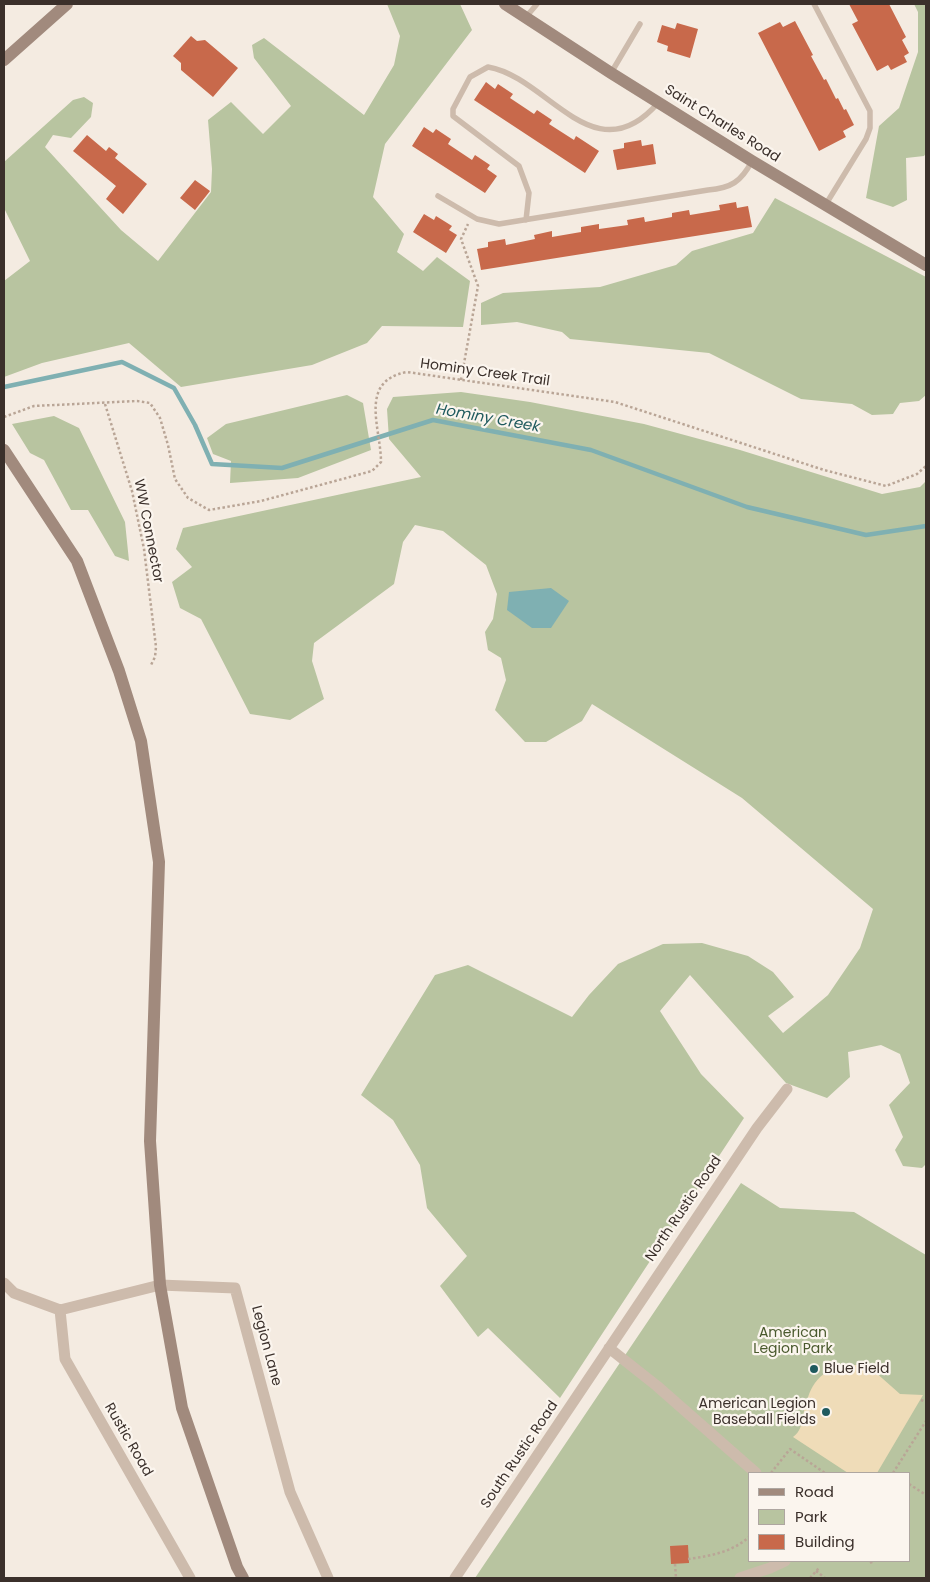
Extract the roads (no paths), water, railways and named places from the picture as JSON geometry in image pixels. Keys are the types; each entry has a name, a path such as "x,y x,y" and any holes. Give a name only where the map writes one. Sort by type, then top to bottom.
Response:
{"main road":[{"path":"4,60 66,4"},
{"name":"Saint Charles Road","path":"505,4 658,103 926,264"},
{"path":"8,455 77,561 120,671 141,741 160,862 150,1141 160,1285 182,1408 237,1566 243,1578"}],"street":[{"name":"North Rustic Road","path":"609,1348 756,1128 787,1089"},
{"path":"4,1283 14,1292 60,1310"},
{"name":"Legion Lane","path":"60,1310 160,1285 235,1288 290,1492 328,1578"},
{"name":"Rustic Road","path":"60,1310 65,1359 190,1578"},
{"path":"609,1348 657,1386 755,1472"},
{"name":"South Rustic Road","path":"455,1578 609,1348"},
{"path":"740,1578 782,1562"}],"lane":[{"path":"526,17 536,4"},
{"path":"814,4 870,111 870,128 866,139 826,204"},
{"path":"611,73 640,24"},
{"path":"526,220 529,193 519,166 453,116 453,109 470,77 488,67 497,68 530,86 568,115 585,125 602,129 619,129 635,123 647,115 658,103"},
{"path":"438,196 477,219 499,224 723,189 745,175 752,161"}],"water":[{"path":"551,588 569,601 551,628 532,628 507,610 509,592"}],"waterway":[{"name":"Hominy Creek","path":"4,387 122,362 174,388 195,425 212,464 282,468 433,420 591,450 747,507 866,535 926,526"}],"place":[{"name":"Blue Field","path":"814,1369"},
{"name":"American Legion Baseball Fields","path":"826,1412"}],"park label":[{"name":"American Legion Park","path":"793,1342"}]}
